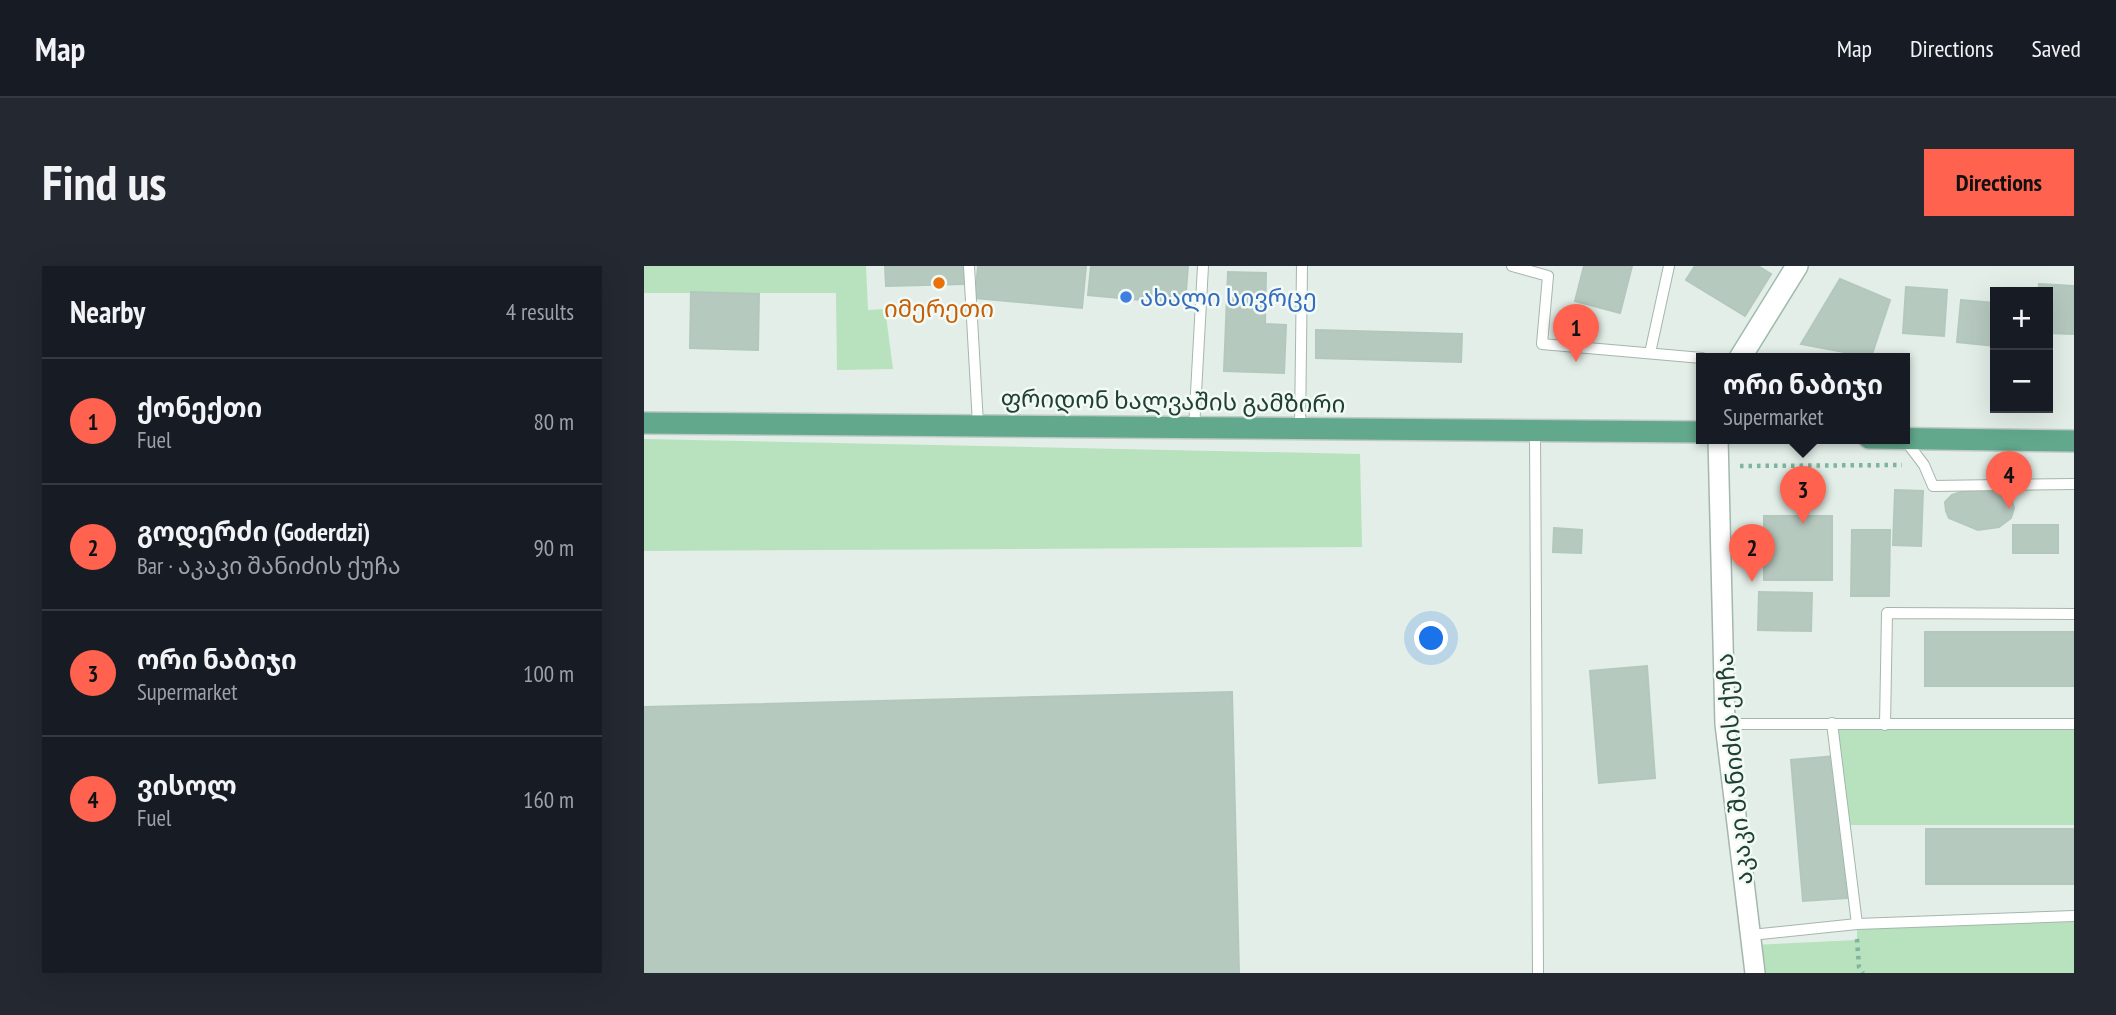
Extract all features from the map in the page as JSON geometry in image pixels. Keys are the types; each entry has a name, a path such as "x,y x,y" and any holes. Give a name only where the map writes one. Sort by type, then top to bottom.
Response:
{"main road":[{"name":"ფრიდონ ხალვაშის გამზირი","path":"644,423 880,426 978,424 1535,433 1696,432"},
{"path":"1910,439 2074,441"}],"street":[{"path":"1743,353 1797,266"},
{"name":"აკაკი შანიძის ქუჩა","path":"1718,444 1725,724 1755,973"}],"lane":[{"path":"969,266 978,424"},
{"path":"1194,429 1203,266"},
{"path":"1300,430 1302,266"},
{"path":"1512,266 1548,276 1542,344 1696,357"},
{"path":"1650,353 1669,266"},
{"path":"1535,433 1538,973"},
{"path":"1909,444 1924,465 1933,486 2074,484"},
{"path":"1885,724 1887,613 2074,614"},
{"path":"1832,723 1857,924"},
{"path":"1725,724 2074,724"},
{"path":"1751,935 1857,924 2074,916"}],"path":[{"path":"1718,466 1924,465"},
{"path":"1857,924 1859,967 1863,973"}],"green space":[{"path":"644,266 866,266 868,310 885,309 893,369 837,370 836,293 644,293"},
{"path":"644,439 1360,454 1362,547 644,551"},
{"path":"1832,723 2074,724 2074,825 1845,825"},
{"path":"2074,916 2074,973 1755,973 1752,945 1857,940 1857,924"}],"building":[{"path":"885,266 963,266 964,284 886,286"},
{"path":"978,266 1086,266 1082,308 975,298"},
{"path":"1091,266 1188,266 1185,304 1088,295"},
{"path":"1584,266 1632,266 1620,313 1575,301"},
{"path":"1695,266 1758,266 1771,274 1745,316 1686,280"},
{"path":"1228,272 1266,273 1265,324 1286,325 1284,373 1224,371"},
{"path":"1840,279 1890,300 1872,353 1849,353 1801,344"},
{"path":"2039,284 2074,286 2074,334 2053,333 2053,287 2039,287"},
{"path":"1906,287 1947,290 1944,336 1903,333"},
{"path":"691,292 759,294 758,350 690,348"},
{"path":"1961,300 1990,303 1990,345 1957,342"},
{"path":"1316,330 1462,334 1461,362 1316,358"},
{"path":"1992,488 2011,498 2014,508 2011,518 1999,527 1978,530 1949,518 1945,502 1952,495 1971,489"},
{"path":"1895,490 1923,491 1921,546 1893,545"},
{"path":"1764,516 1832,516 1832,580 1764,580"},
{"path":"2013,525 2058,525 2058,553 2013,553"},
{"path":"1554,528 1582,530 1581,553 1553,552"},
{"path":"1852,530 1890,530 1889,596 1851,596"},
{"path":"1759,592 1812,593 1811,631 1758,630"},
{"path":"1925,632 2074,632 2074,686 1925,686"},
{"path":"1647,666 1655,778 1599,783 1590,671"},
{"path":"1232,692 1239,973 644,973 644,707"},
{"path":"1835,756 1847,898 1803,901 1791,760"},
{"path":"1926,829 2074,829 2074,884 1926,884"}],"place":[{"name":"იმერეთი","path":"939,283"},
{"name":"ახალი სივრცე","path":"1126,297"},
{"name":"ქონექთი","path":"1576,362"},
{"name":"ვისოლ","path":"2009,509"},
{"name":"ორი ნაბიჯი","path":"1803,524"},
{"name":"გოდერძი (Goderdzi)","path":"1752,582"}]}
